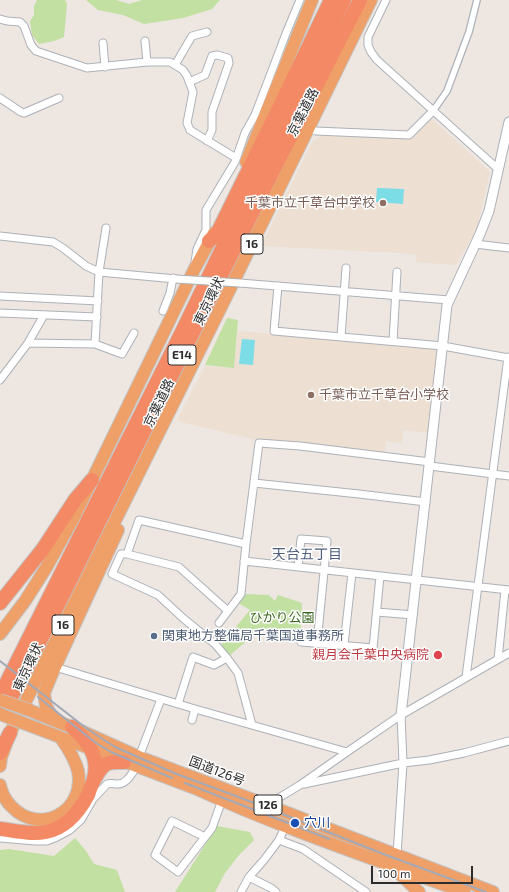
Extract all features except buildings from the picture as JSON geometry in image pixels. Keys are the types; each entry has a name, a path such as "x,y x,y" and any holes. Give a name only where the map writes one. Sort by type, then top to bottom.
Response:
{"highway":[{"name":"東京環状","path":"0,634 25,601 46,568 74,517 194,270 223,215 237,186 312,0"},
{"path":"209,242 217,234 331,0"},
{"name":"京葉道路","path":"0,696 184,328 344,0"},
{"name":"京葉道路","path":"0,719 58,606 275,167 360,0"},
{"name":"東京環状","path":"0,766 1,758 10,733 371,0"},
{"path":"0,603 43,549 75,500 92,480"},
{"path":"94,781 96,767 91,749 85,739 52,716 46,706 44,693 109,552 132,498 132,486"},
{"name":"国道126号","path":"0,700 65,725 133,762 197,788 285,827 464,892"},
{"path":"0,714 62,738 75,762 79,779 77,795 72,802 62,813 54,818 46,820 37,820 25,817 16,811 6,801 0,785"},
{"path":"0,753 10,733"},
{"name":"国道126号","path":"62,738 91,749 267,805 493,892"},
{"path":"0,829 32,834 46,832 66,824 81,807 102,766 112,762 133,762"},
{"path":"397,868 400,874 419,892"}],"street":[{"path":"194,270 197,249 206,230 206,210 236,158 245,134 255,115 286,30 300,0"},
{"path":"386,0 368,37 368,44 371,52 377,60 498,169"},
{"path":"316,131 409,135 433,111 447,91 469,32 477,0"},
{"path":"0,19 20,22 24,26 31,45 36,51 87,68 147,62 170,62 183,70 193,92 187,123 190,130 236,158"},
{"path":"175,65 192,36 207,32"},
{"path":"145,41 147,62"},
{"path":"103,43 105,67"},
{"path":"189,82 205,75 212,56 217,55 228,58 229,63 212,112 212,130 207,141"},
{"path":"0,98 21,112 24,112 59,98"},
{"path":"397,855 403,763 401,715 447,305 489,211 509,122"},
{"path":"95,344 99,272 106,228"},
{"path":"0,236 53,242 86,266 99,272 449,300"},
{"path":"475,244 509,248"},
{"path":"341,336 346,268"},
{"path":"393,341 398,272"},
{"path":"163,311 174,279"},
{"path":"278,286 274,331 443,346 508,358 466,677"},
{"path":"0,296 98,301"},
{"path":"0,313 97,317"},
{"path":"0,380 28,343 44,315"},
{"path":"28,343 95,344 122,354 134,333"},
{"path":"219,623 241,594 259,443 300,446 509,476"},
{"path":"254,483 426,502"},
{"path":"127,554 139,520 246,544"},
{"path":"298,567 301,539 327,541 317,643"},
{"path":"228,611 179,567 127,554 121,554 112,574 158,595 184,620 215,644 238,673 252,725"},
{"path":"244,561 507,590 498,659"},
{"path":"344,645 352,573"},
{"path":"301,642 373,648 380,576"},
{"path":"377,612 413,615"},
{"path":"267,805 300,785 401,715 509,653"},
{"path":"178,704 193,657 214,665 227,658"},
{"path":"55,667 347,752"},
{"path":"0,838 47,841 70,830 81,820 107,784 123,783 129,778 133,762 162,699"},
{"path":"192,720 195,709"},
{"path":"300,785 403,763 429,760 464,753 509,741"},
{"path":"205,837 172,821 155,855 178,872 212,828 222,800"},
{"path":"241,892 249,877 280,840 285,827"},
{"path":"280,840 303,849 366,892"},
{"path":"249,877 276,892"}],"shaded area":[{"name":"千葉市立千草台中学校","path":"431,118 490,172 477,228 456,265 416,262 417,255 401,253 261,246 312,142 324,134 412,138"},
{"name":"千葉市立千草台小学校","path":"238,331 434,348 438,350 428,433 403,430 402,443 386,441 385,454 297,442 257,440 177,421 205,366 234,368"}],"green space":[{"path":"37,0 65,0 67,4 64,37 39,44 32,35 30,21 34,15 34,6"},
{"path":"86,0 116,0 129,4 142,0 220,0 212,9 183,18 144,24 123,15 98,10"},
{"path":"227,318 238,320 234,368 205,365"},
{"name":"ひかり公園","path":"244,594 269,595 275,601 278,595 302,603 300,643 271,635 263,627 229,656 220,646 250,610 238,603"},
{"path":"217,826 250,832 254,840 239,855 225,873 215,892 175,892"},
{"path":"75,838 86,851 94,864 117,870 125,892 0,892 0,850 9,849 54,856"}],"water":[{"path":"377,188 404,189 403,204 376,202"},
{"path":"242,339 255,340 253,365 239,364"}],"railway":[{"path":"0,661 86,728 115,747 174,773 486,892"},
{"path":"38,697 96,743 111,752 172,778"},
{"path":"185,783 329,839"}],"place":[{"name":"千葉市立千草台中学校","path":"383,203"},
{"name":"千葉市立千草台小学校","path":"311,395"},
{"name":"関東地方整備局千葉国道事務所","path":"154,636"},
{"name":"親月会千葉中央病院","path":"438,655"},
{"name":"穴川","path":"295,823"}],"district":[{"name":"天台五丁目","path":"307,554"}]}
